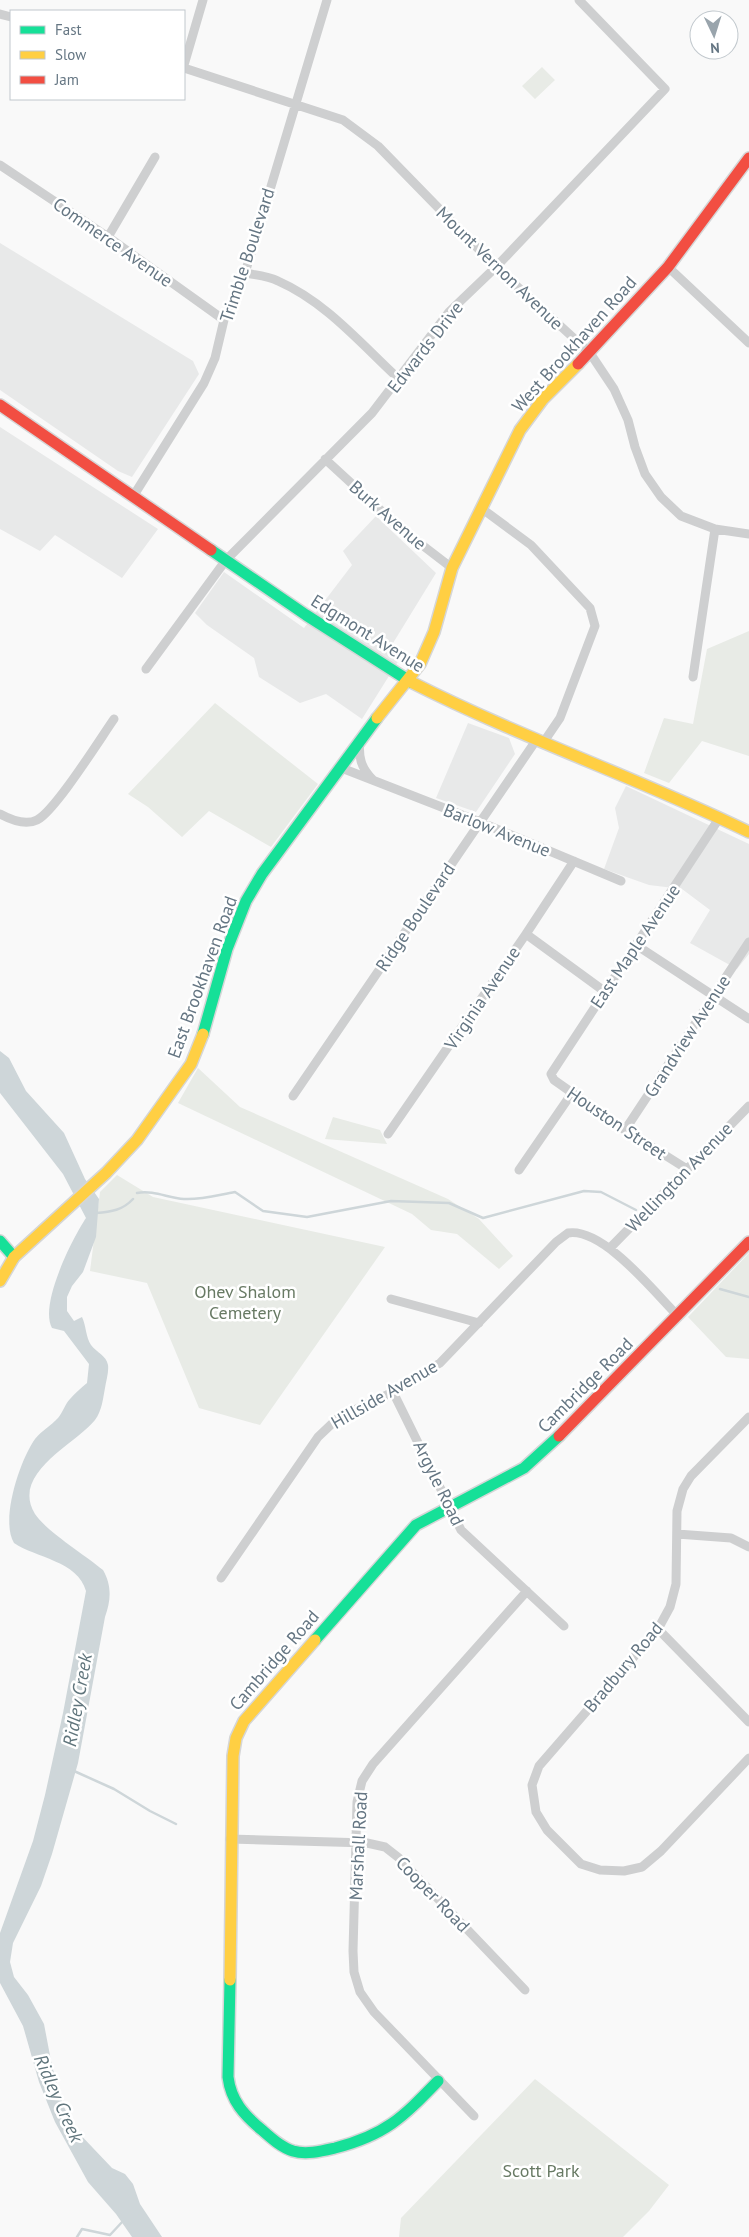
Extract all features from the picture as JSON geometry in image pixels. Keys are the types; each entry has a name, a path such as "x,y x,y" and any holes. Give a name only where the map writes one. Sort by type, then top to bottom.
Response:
{"street":[{"path":"185,63 203,0"},
{"name":"Trimble Boulevard","path":"134,495 204,383 215,358 224,320 244,272 327,0"},
{"name":"Edwards Drive","path":"146,669 226,560 372,413 449,312 496,268 665,89 579,0"},
{"name":"Mount Vernon Avenue","path":"185,67 343,120 378,146 496,268 590,353 614,389 628,420 645,474 661,498 681,516 715,529 749,534"},
{"path":"108,237 155,157"},
{"name":"West Brookhaven Road","path":"407,680 420,664 431,642 452,568 520,430 542,399 590,353 668,267 749,158"},
{"name":"Commerce Avenue","path":"0,165 108,237 224,320"},
{"path":"668,267 749,343"},
{"path":"244,272 276,280 305,295 326,310 399,379"},
{"name":"Edgmont Avenue","path":"0,405 134,495 226,560 407,680 447,701 749,832"},
{"name":"Burk Avenue","path":"325,459 400,528 452,568"},
{"name":"Ridge Boulevard","path":"293,1096 480,822 540,741 560,718 595,626 590,608 531,544 481,508"},
{"path":"693,678 715,529"},
{"name":"East Brookhaven Road","path":"14,1257 94,1184 137,1140 191,1064 206,1027 227,949 246,901 262,874 339,767 407,680"},
{"path":"0,814 15,822 37,820 55,803 114,719"},
{"path":"360,739 361,763 366,773 374,780"},
{"name":"Barlow Avenue","path":"339,767 574,860 620,881"},
{"name":"East Maple Avenue","path":"551,1074 720,818"},
{"name":"Virginia Avenue","path":"388,1134 526,934 574,860"},
{"path":"526,934 604,991"},
{"name":"Grandview Avenue","path":"625,1130 749,942"},
{"path":"636,945 714,994 749,1019"},
{"name":"Houston Street","path":"551,1074 554,1080 572,1093 625,1130 687,1169"},
{"path":"519,1170 572,1093"},
{"name":"Wellington Avenue","path":"610,1248 749,1106"},
{"name":"Hillside Avenue","path":"221,1578 326,1428 339,1418 394,1392 440,1363 556,1242 572,1232 590,1236 610,1248"},
{"path":"0,1241 14,1257 0,1281"},
{"name":"Cambridge Road","path":"438,2081 387,2129 321,2152 308,2154 285,2148 244,2115 233,2101 228,2077 230,1839 236,1738 244,1721 405,1537 426,1518 524,1468 546,1450 749,1242"},
{"path":"610,1248 678,1316"},
{"path":"391,1299 478,1323"},
{"name":"Argyle Road","path":"394,1392 461,1530 564,1626"},
{"name":"Bradbury Road","path":"749,1417 687,1482 678,1504 676,1584 670,1607 658,1629 539,1766 532,1786 536,1812 547,1830 581,1864 600,1870 624,1872 642,1866 661,1851 749,1758"},
{"path":"677,1534 731,1538 749,1547"},
{"name":"Marshall Road","path":"474,2116 438,2081 374,2012 360,1992 354,1972 353,1951 359,1790 366,1773 527,1591"},
{"path":"658,1629 749,1722"},
{"name":"Cooper Road","path":"230,1839 357,1842 377,1844 393,1852 525,1990"}],"shaded area":[{"path":"0,243 193,361 199,374 132,477 118,471 0,390"},
{"path":"0,427 158,529 122,578 55,535 40,551 0,529"},
{"path":"376,516 436,573 390,648 399,660 362,719 326,694 300,703 259,677 254,658 207,625 195,613 224,572 304,628 352,565 343,551"},
{"path":"468,723 509,738 515,754 476,812 436,798"},
{"path":"626,786 749,844 749,954 737,969 690,943 710,910 682,889 649,885 604,869 619,828 615,808"}],"green space":[{"path":"542,67 555,80 535,99 522,86"},
{"path":"749,631 749,756 702,741 669,783 644,773 664,718 693,724 707,649"},
{"path":"215,703 318,784 271,847 209,811 182,837 148,807 128,794"},
{"path":"198,1068 240,1107 448,1199 479,1219 513,1256 499,1269 457,1234 431,1230 412,1214 178,1103"},
{"path":"333,1117 380,1130 387,1144 325,1139"},
{"name":"Ohev Shalom Cemetery","path":"117,1175 153,1197 385,1247 260,1425 199,1408 147,1283 90,1271 100,1192"},
{"path":"749,1253 749,1359 726,1357 688,1317"},
{"name":"Scott Park","path":"535,2079 669,2185 649,2211 623,2237 399,2237 401,2218"}],"water":[{"name":"Ridley Creek","path":"0,1051 9,1058 26,1091 64,1133 85,1179 99,1199 96,1237 83,1272 72,1286 67,1297 67,1311 74,1321 82,1317 89,1342 103,1356 108,1368 102,1404 95,1420 48,1461 31,1485 30,1499 35,1514 48,1528 103,1570 108,1582 109,1599 78,1763 52,1854 41,1886 13,1943 10,1962 14,1977 28,1995 44,2024 52,2066 64,2107 74,2128 112,2168 125,2174 133,2184 140,2204 162,2237 132,2237 116,2214 88,2182 55,2122 39,2082 23,2026 0,1983 0,1933 33,1841 45,1795 86,1591 82,1581 66,1567 14,1543 10,1533 11,1506 18,1475 29,1449 37,1436 58,1418 67,1403 87,1383 89,1364 64,1331 52,1328 49,1318 53,1289 59,1272 86,1218 63,1174 0,1093"}],"waterway":[{"path":"137,1193 155,1193 190,1199 235,1192 263,1211 307,1217 391,1201 449,1203 483,1218 584,1191 601,1192 636,1210"},
{"path":"96,1213 116,1210 125,1206 133,1199"},
{"path":"720,1289 749,1297"},
{"path":"74,1771 114,1789 176,1824"},
{"path":"77,2237 82,2229 110,2235 123,2221"}],"traffic: fast":[{"path":"211,550 306,615 411,682"},
{"path":"203,1034 227,949 246,901 262,874 377,718"},
{"path":"0,1241 14,1257"},
{"path":"315,1640 416,1525 524,1468 559,1436"},
{"path":"230,1980 228,2077 232,2093 239,2107 250,2119 280,2145 293,2151 309,2153 335,2148 368,2137 381,2131 403,2115 438,2081"}],"traffic: slow":[{"path":"377,718 420,664 434,632 452,568 520,430 543,399 578,364"},
{"path":"411,682 495,721 707,812 749,832"},
{"path":"0,1281 14,1257 106,1173 137,1140 191,1064 203,1034"},
{"path":"230,1980 233,1756 236,1738 244,1721 315,1640"}],"traffic: jam":[{"path":"578,364 668,267 749,158"},
{"path":"0,405 211,550"},
{"path":"559,1436 749,1242"}]}
